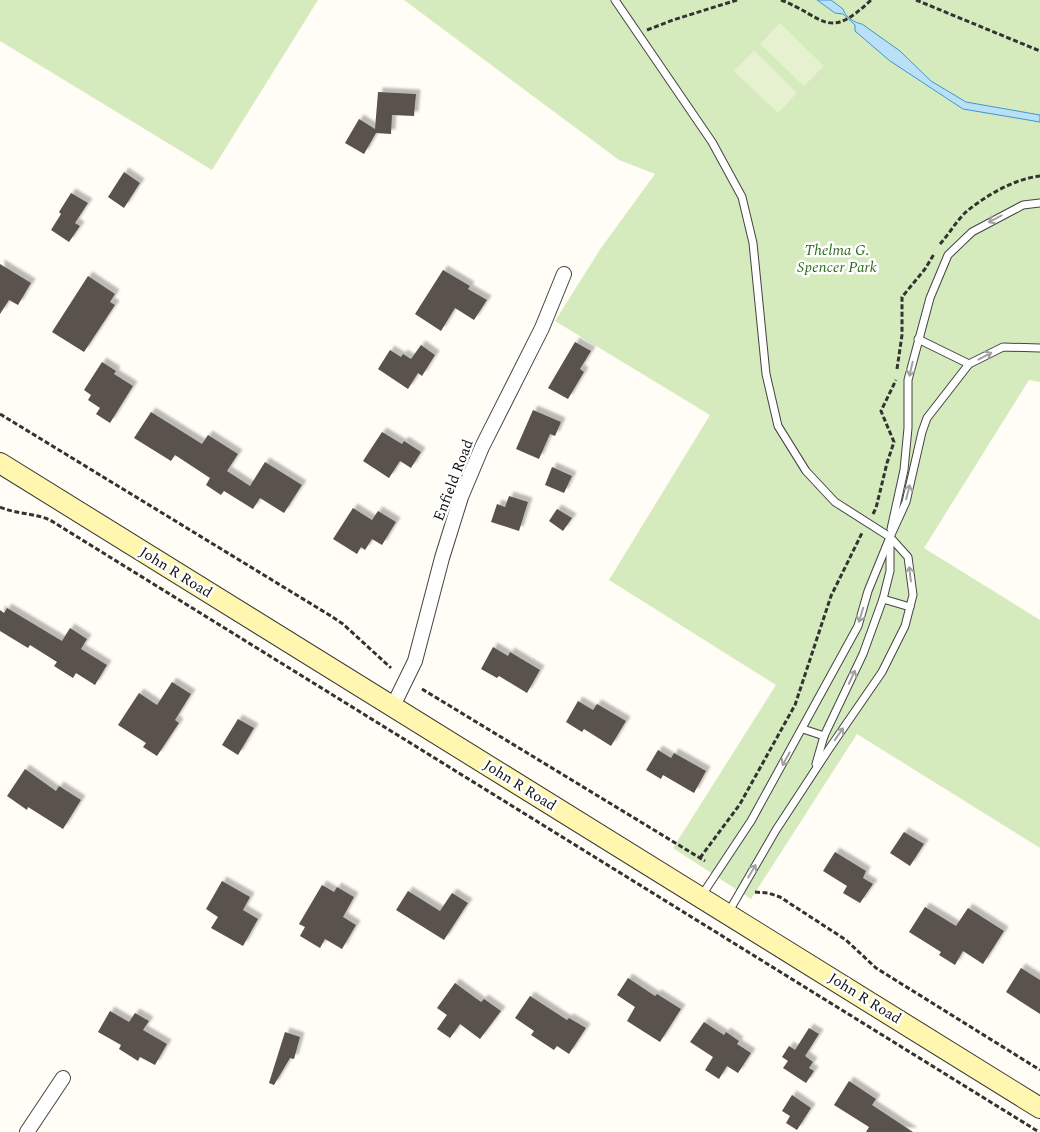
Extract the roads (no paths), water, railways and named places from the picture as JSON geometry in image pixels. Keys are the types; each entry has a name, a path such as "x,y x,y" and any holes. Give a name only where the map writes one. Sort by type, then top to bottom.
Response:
{"main road":[{"name":"John R Road","path":"0,463 1040,1108"}],"street":[{"name":"Enfield Road","path":"393,706 415,660 442,558 461,497 482,448 542,328 564,274"},
{"path":"27,1132 63,1078"}],"lane":[{"path":"615,0 712,142 742,197 753,242 766,374 778,426 806,471 835,502 890,537 908,556 913,595 905,626 882,672 776,830 728,913"},
{"path":"815,770 824,736 863,654 884,599 890,571 890,537 894,510 904,470 908,428 908,380 930,298 948,255 972,232 1023,205 1040,203"},
{"path":"918,339 970,364"},
{"path":"701,897 751,821 858,626 868,591 906,502 927,418 970,364 1003,347 1040,348"},
{"path":"884,599 910,607"},
{"path":"803,728 824,736"}],"water":[{"path":"817,0 831,0 843,9 851,19 862,24 900,51 931,81 966,102 1040,115 1040,122 963,109 890,61 855,31 855,25 843,14 835,13"}],"park label":[{"name":"Thelma G. Spencer Park","path":"837,258"}]}
